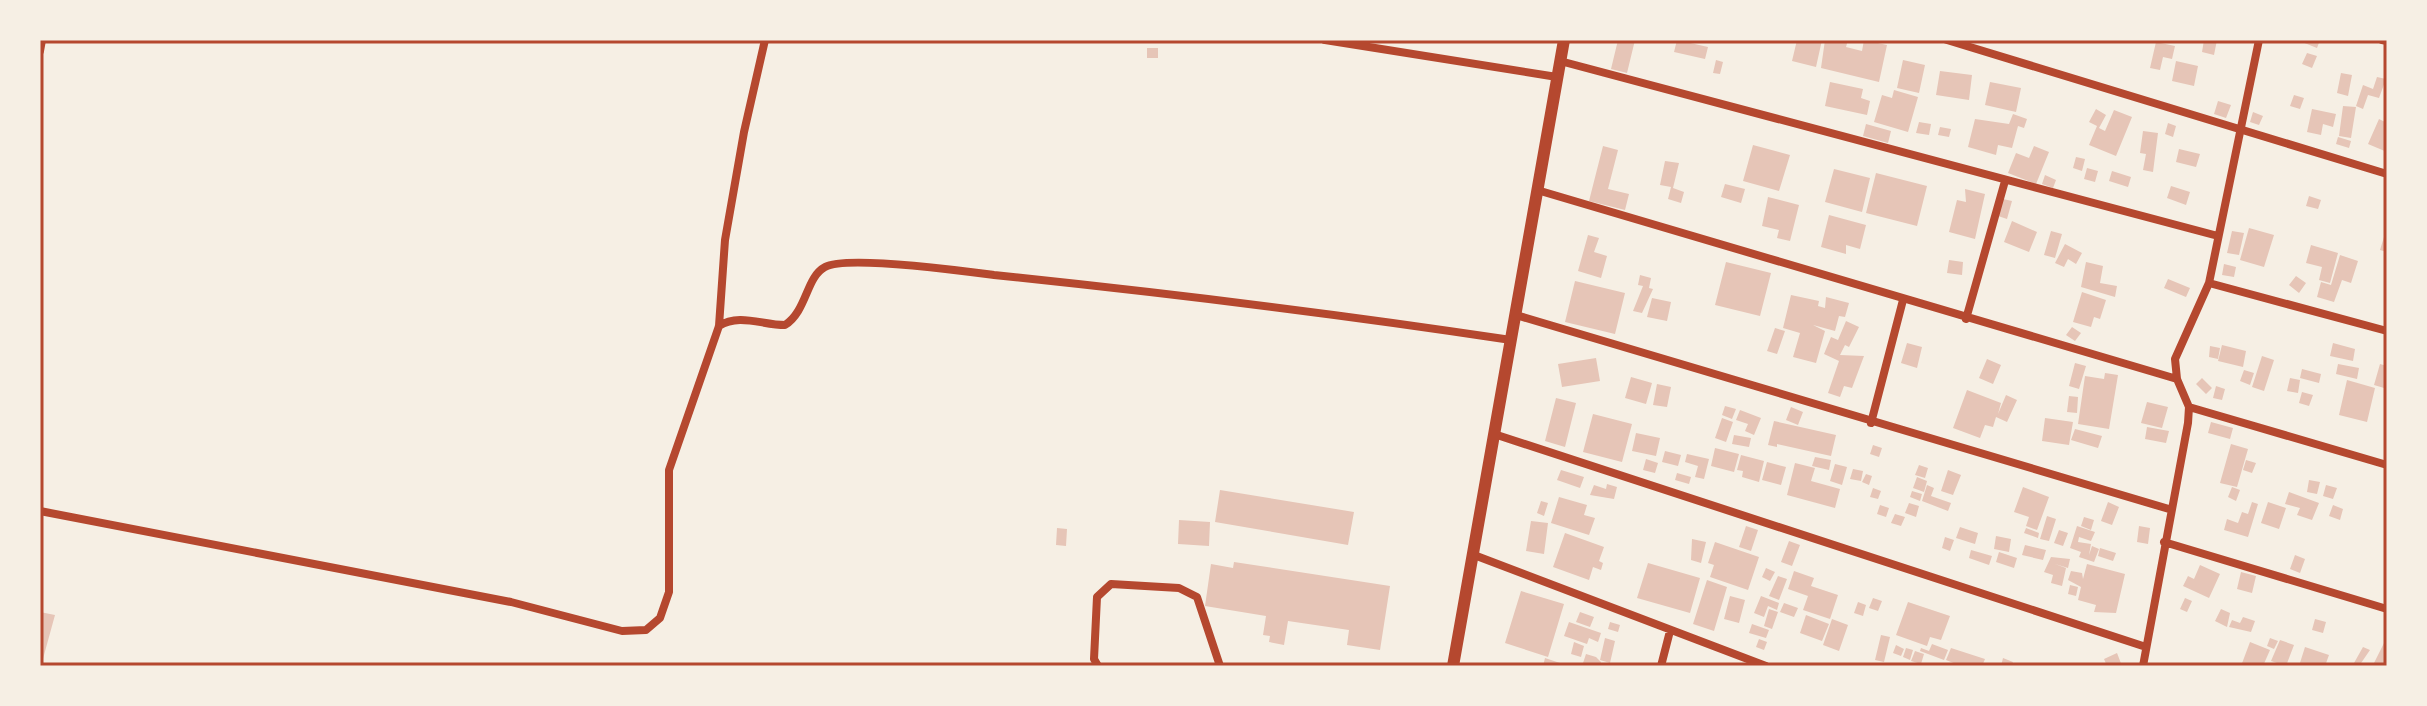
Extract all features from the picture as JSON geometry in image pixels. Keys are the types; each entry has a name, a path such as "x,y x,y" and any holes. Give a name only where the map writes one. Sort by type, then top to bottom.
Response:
{"highway":[{"path":"1453,666 1564,40"}],"street":[{"path":"40,51 42,40"},
{"path":"40,511 511,602 622,631 646,630 660,618 669,592 669,470 719,326 725,240 744,132 765,40"},
{"path":"1325,40 1557,77"},
{"path":"1947,40 2387,174"},
{"path":"2143,666 2189,407 2177,379 2175,359 2209,283 2244,129 2259,40"},
{"path":"1560,61 2218,236"},
{"path":"1966,319 2005,181"},
{"path":"1537,190 2177,379"},
{"path":"719,326 729,320 742,319 785,325 795,318 816,274 826,266 896,264 1257,303 1511,340"},
{"path":"2209,283 2387,331"},
{"path":"1871,423 1903,300"},
{"path":"1516,315 1871,423 2169,509"},
{"path":"2189,407 2387,465"},
{"path":"1494,434 2146,647"},
{"path":"2164,542 2387,609"},
{"path":"1474,555 1766,666"},
{"path":"1098,666 1094,659 1097,597 1111,584 1190,591 1200,603 1220,666"},
{"path":"1661,666 1670,631"}],"building":[{"path":"1618,40 1635,40 1627,73 1611,69"},
{"path":"1677,40 1708,47 1705,59 1674,52"},
{"path":"1797,40 1822,40 1816,67 1792,61"},
{"path":"1825,40 1848,40 1846,47 1862,51 1864,40 1887,45 1879,82 1821,68"},
{"path":"2204,40 2217,40 2214,55 2202,52"},
{"path":"2297,40 2320,40 2317,48"},
{"path":"2156,42 2175,46 2172,59 2163,57 2160,70 2150,68"},
{"path":"1147,48 1158,48 1158,58 1147,58"},
{"path":"2307,53 2317,56 2312,68 2302,64"},
{"path":"1716,60 1723,62 1720,74 1713,73"},
{"path":"1903,60 1925,65 1919,93 1897,88"},
{"path":"2176,61 2198,66 2194,86 2172,81"},
{"path":"1940,71 1972,75 1969,100 1936,95"},
{"path":"2341,73 2352,75 2348,96 2337,93"},
{"path":"2377,77 2386,79 2379,98 2368,95 2363,109 2356,106 2363,85 2373,89"},
{"path":"1830,82 1863,89 1861,98 1870,101 1867,115 1825,106"},
{"path":"1990,82 2021,88 2016,112 1985,105"},
{"path":"1894,90 1918,97 1908,132 1874,122 1882,95 1892,98"},
{"path":"2294,95 2304,98 2300,109 2290,106"},
{"path":"2218,101 2231,105 2226,118 2214,114"},
{"path":"2343,106 2356,107 2351,138 2339,136"},
{"path":"2096,109 2106,115 2099,128 2105,131 2114,110 2132,117 2116,156 2089,145 2097,126 2089,122"},
{"path":"2312,109 2336,114 2333,127 2323,124 2321,135 2307,132"},
{"path":"2253,112 2263,116 2259,125 2250,122"},
{"path":"2013,114 2027,119 2024,128 2018,126 2012,148 1998,145 1996,155 1968,147 1975,119 2009,124"},
{"path":"2379,119 2387,123 2387,152 2368,144"},
{"path":"1919,122 1931,124 1929,135 1916,133"},
{"path":"2168,123 2176,126 2173,137 2165,134"},
{"path":"1866,124 1891,131 1888,143 1863,136"},
{"path":"1940,127 1951,129 1949,137 1938,135"},
{"path":"2143,131 2158,133 2153,172 2143,170 2146,154 2140,153"},
{"path":"2338,137 2351,141 2349,148 2336,144"},
{"path":"1753,145 1790,155 1779,191 1743,181"},
{"path":"1603,146 1618,150 1608,189 1629,194 1625,210 1589,201"},
{"path":"2034,146 2049,152 2036,184 2008,173 2016,153 2029,158"},
{"path":"2179,149 2200,154 2196,167 2176,162"},
{"path":"2076,157 2085,159 2082,171 2073,168"},
{"path":"1665,161 1679,163 1673,188 1684,192 1681,203 1668,199 1671,187 1660,185"},
{"path":"2087,168 2098,171 2095,182 2084,179"},
{"path":"1834,169 1870,178 1862,212 1825,202"},
{"path":"2112,171 2131,177 2128,187 2109,181"},
{"path":"1876,173 1927,186 1917,226 1866,213"},
{"path":"2045,175 2056,180 2053,188 2042,184"},
{"path":"1725,184 1745,189 1741,203 1721,197"},
{"path":"2171,186 2190,192 2186,205 2167,198"},
{"path":"1965,189 1985,194 1975,239 1949,232 1957,200 1966,202"},
{"path":"2309,196 2321,200 2318,209 2306,206"},
{"path":"1768,197 1799,205 1790,241 1777,238 1779,230 1762,226"},
{"path":"2003,199 2012,201 2007,219 1998,216"},
{"path":"1829,215 1866,225 1860,249 1846,245 1846,254 1821,247"},
{"path":"2012,221 2037,232 2029,252 2004,242"},
{"path":"2249,228 2274,235 2264,267 2240,260"},
{"path":"2051,231 2062,234 2055,258 2044,255"},
{"path":"2232,231 2244,233 2239,255 2227,253"},
{"path":"1588,235 1599,238 1594,252 1607,256 1601,278 1578,271"},
{"path":"2384,237 2387,238 2387,252 2380,250"},
{"path":"2065,244 2082,253 2076,264 2068,259 2064,267 2055,263"},
{"path":"2311,245 2338,253 2330,283 2319,280 2322,267 2306,263"},
{"path":"2340,255 2358,261 2351,283 2342,280 2334,302 2317,297 2321,282 2331,285"},
{"path":"1949,260 1963,262 1962,275 1947,273"},
{"path":"1726,262 1771,273 1760,316 1715,305"},
{"path":"2086,262 2103,266 2100,283 2117,286 2115,297 2081,287"},
{"path":"2224,264 2236,267 2234,277 2222,275"},
{"path":"1640,275 1651,278 1649,288 1653,289 1642,313 1633,311 1643,286 1638,285"},
{"path":"2296,276 2306,283 2299,293 2289,285"},
{"path":"2168,279 2190,288 2186,297 2164,288"},
{"path":"1575,281 1625,293 1615,334 1565,322"},
{"path":"2082,292 2106,300 2100,319 2094,317 2091,327 2073,322"},
{"path":"1791,295 1819,301 1818,306 1825,308 1826,297 1849,303 1845,317 1839,316 1835,331 1813,325 1825,331 1816,363 1793,357 1800,333 1783,328"},
{"path":"1652,298 1671,302 1667,321 1647,317"},
{"path":"1846,321 1859,327 1849,347 1845,345 1840,355 1864,356 1852,388 1844,386 1840,397 1828,393 1839,361 1824,354 1831,337 1838,340"},
{"path":"2072,327 2081,333 2075,341 2066,335"},
{"path":"1775,328 1785,331 1777,354 1767,351"},
{"path":"1907,343 1922,347 1917,368 1901,363"},
{"path":"2333,343 2355,349 2353,361 2330,356"},
{"path":"2222,345 2246,351 2243,367 2218,361"},
{"path":"2210,346 2220,348 2218,359 2209,357"},
{"path":"2262,356 2274,360 2264,391 2252,387"},
{"path":"1596,358 1600,381 1562,387 1558,364"},
{"path":"1987,359 2001,365 1993,384 1979,378"},
{"path":"2075,363 2086,366 2079,389 2069,386"},
{"path":"2338,364 2359,368 2357,379 2336,374"},
{"path":"2380,364 2387,366 2384,388 2374,385"},
{"path":"2302,369 2321,374 2319,383 2300,378"},
{"path":"2244,370 2254,373 2250,385 2240,381"},
{"path":"2105,373 2118,375 2109,429 2078,424 2085,376 2104,379"},
{"path":"1631,377 1652,383 1646,404 1625,398"},
{"path":"2202,378 2212,388 2206,394 2196,384"},
{"path":"2290,378 2300,380 2298,393 2287,391"},
{"path":"2347,380 2375,388 2367,422 2339,415"},
{"path":"1657,384 1671,387 1667,407 1653,405"},
{"path":"2216,386 2225,389 2222,400 2213,398"},
{"path":"1967,390 2001,403 1998,414 2006,395 2017,400 2007,422 1996,417 1993,427 1985,425 1980,438 1953,428"},
{"path":"2302,392 2313,395 2309,406 2299,403"},
{"path":"2069,396 2078,397 2077,413 2067,412"},
{"path":"1556,398 1576,403 1565,447 1545,441"},
{"path":"2147,402 2168,407 2162,428 2141,423"},
{"path":"1725,406 1736,409 1732,419 1722,415"},
{"path":"1791,407 1803,412 1798,425 1786,420"},
{"path":"1740,410 1761,418 1754,435 1745,431 1748,424 1736,420"},
{"path":"1593,414 1632,424 1622,462 1583,452"},
{"path":"1722,418 1733,422 1726,442 1715,438"},
{"path":"2045,418 2073,422 2069,445 2042,441"},
{"path":"1774,421 1836,435 1831,456 1777,444 1777,447 1768,445"},
{"path":"2211,422 2233,428 2230,439 2208,433"},
{"path":"2147,427 2169,431 2166,443 2145,439"},
{"path":"2075,429 2102,436 2098,448 2071,440"},
{"path":"1636,433 1660,438 1656,456 1632,451"},
{"path":"1734,435 1751,438 1749,447 1732,444"},
{"path":"2231,444 2248,449 2237,487 2220,483"},
{"path":"1873,445 1882,448 1879,457 1870,454"},
{"path":"1715,448 1739,454 1734,472 1711,466"},
{"path":"1665,451 1681,455 1678,466 1662,462"},
{"path":"1687,454 1709,459 1704,479 1695,477 1698,466 1685,462"},
{"path":"1741,455 1764,461 1759,482 1742,477 1743,471 1737,470"},
{"path":"1815,457 1831,460 1829,470 1812,466"},
{"path":"1646,459 1658,463 1655,473 1643,470"},
{"path":"2246,460 2256,463 2252,473 2243,470"},
{"path":"1767,462 1786,467 1781,485 1762,480"},
{"path":"1795,463 1815,468 1811,481 1840,489 1835,508 1787,495"},
{"path":"1835,464 1847,467 1842,485 1830,481"},
{"path":"1919,465 1928,468 1925,478 1915,475"},
{"path":"1853,469 1863,471 1861,481 1850,479"},
{"path":"1561,470 1584,477 1580,488 1557,480"},
{"path":"1948,470 1961,475 1953,495 1941,491"},
{"path":"1677,473 1691,477 1689,484 1675,480"},
{"path":"1866,474 1872,476 1869,485 1862,482"},
{"path":"1917,477 1927,481 1924,492 1913,488"},
{"path":"2309,480 2320,482 2317,494 2307,492"},
{"path":"1607,484 1617,487 1614,499 1590,495 1594,485 1606,489"},
{"path":"1927,485 1934,488 1931,496 1951,503 1948,511 1922,501"},
{"path":"2326,485 2337,488 2333,499 2323,496"},
{"path":"2023,487 2049,497 2037,530 2026,526 2029,517 2014,512"},
{"path":"2232,487 2240,490 2236,501 2228,497"},
{"path":"1873,488 1881,491 1878,499 1870,497"},
{"path":"1220,490 1354,512 1348,545 1215,522"},
{"path":"1912,491 1922,494 1920,501 1910,497"},
{"path":"2289,492 2319,503 2312,520 2297,515 2300,508 2285,504"},
{"path":"1559,497 1587,505 1584,515 1595,518 1589,535 1551,523"},
{"path":"1541,501 1548,503 1544,516 1537,513"},
{"path":"2108,502 2119,507 2112,525 2101,521"},
{"path":"2252,502 2258,504 2248,537 2224,530 2227,519 2238,523 2242,512 2248,514"},
{"path":"2268,502 2286,508 2279,529 2261,523"},
{"path":"1909,503 1919,506 1916,517 1905,513"},
{"path":"1880,505 1889,508 1886,517 1877,514"},
{"path":"2333,505 2343,509 2340,520 2329,516"},
{"path":"1895,514 1905,517 1901,526 1891,523"},
{"path":"2047,516 2056,519 2049,541 2040,539"},
{"path":"2084,517 2094,520 2091,530 2081,526"},
{"path":"1179,520 1210,522 1209,546 1178,544"},
{"path":"1531,521 1548,523 1544,554 1526,551"},
{"path":"1746,526 1758,530 1751,551 1739,547"},
{"path":"2077,526 2095,532 2091,541 2079,537 2078,542 2091,544 2089,555 2092,546 2099,549 2094,562 2079,557 2081,552 2070,548"},
{"path":"2139,526 2150,528 2148,544 2137,542"},
{"path":"1960,527 1978,533 1975,544 1956,538"},
{"path":"1057,528 1067,529 1066,546 1056,545"},
{"path":"2026,528 2039,533 2038,538 2024,533"},
{"path":"2059,530 2068,533 2063,546 2054,543"},
{"path":"1565,533 1604,547 1599,561 1603,563 1601,570 1593,567 1589,580 1553,567"},
{"path":"1996,536 2011,539 2009,552 1994,549"},
{"path":"1945,537 1954,540 1950,551 1942,548"},
{"path":"1692,539 1706,542 1701,563 1691,560"},
{"path":"1789,541 1800,545 1792,566 1781,562"},
{"path":"1715,542 1759,557 1748,590 1710,577 1714,565 1708,563"},
{"path":"2025,545 2046,550 2043,560 2022,555"},
{"path":"2100,548 2116,553 2113,561 2098,556"},
{"path":"1971,550 1992,556 1989,565 1969,558"},
{"path":"1999,552 2017,558 2014,568 1996,562"},
{"path":"2295,555 2305,559 2300,573 2290,569"},
{"path":"2051,557 2070,559 2068,568 2055,564 2066,568 2062,586 2051,583 2053,575 2044,572"},
{"path":"1234,562 1390,586 1380,650 1347,645 1349,630 1288,621 1284,645 1269,642 1270,636 1263,635 1266,616 1205,606 1211,564 1233,568"},
{"path":"1648,563 1700,578 1690,613 1637,598"},
{"path":"2087,564 2125,574 2116,613 2094,612 2096,605 2078,600 2081,587 2068,580 2071,571 2082,573 2083,579"},
{"path":"2200,565 2220,574 2209,598 2183,586 2188,576 2194,579"},
{"path":"1766,568 1775,572 1770,581 1762,577"},
{"path":"1794,571 1814,578 1811,586 1838,595 1830,619 1803,610 1808,596 1788,589"},
{"path":"2241,572 2256,576 2252,593 2237,589"},
{"path":"1778,576 1787,579 1779,600 1769,596"},
{"path":"1707,580 1727,587 1714,631 1693,624"},
{"path":"2070,585 2078,587 2076,596 2068,594"},
{"path":"1521,591 1564,604 1548,657 1505,643"},
{"path":"1730,596 1745,600 1739,623 1724,619"},
{"path":"1761,596 1779,603 1777,610 1768,606 1764,617 1754,613"},
{"path":"1873,598 1882,601 1878,611 1869,608"},
{"path":"2185,598 2192,601 2187,612 2180,609"},
{"path":"1858,602 1866,605 1863,616 1854,613"},
{"path":"1908,602 1950,616 1941,640 1930,637 1927,646 1896,635"},
{"path":"1784,603 1798,608 1794,617 1780,612"},
{"path":"1769,609 1778,612 1772,629 1764,626"},
{"path":"2221,609 2230,613 2227,627 2215,621"},
{"path":"40,612 55,615 41,666 40,666"},
{"path":"1580,612 1594,617 1590,627 1576,622"},
{"path":"1806,615 1829,624 1822,641 1800,633"},
{"path":"2243,617 2255,621 2251,632 2229,627 2232,620 2240,623"},
{"path":"1832,619 1848,625 1839,651 1823,645"},
{"path":"2315,619 2326,622 2323,633 2312,630"},
{"path":"1569,622 1601,633 1598,642 1589,638 1587,644 1564,636"},
{"path":"1610,622 1620,625 1618,632 1608,629"},
{"path":"1752,624 1769,630 1766,638 1749,633"},
{"path":"1881,635 1890,637 1884,662 1875,660"},
{"path":"1605,638 1615,641 1610,663 1600,660"},
{"path":"2270,638 2278,641 2274,649 2267,646"},
{"path":"1759,639 1767,642 1764,650 1756,647"},
{"path":"2280,640 2294,645 2286,666 2271,661"},
{"path":"1574,642 1584,646 1581,657 1571,654"},
{"path":"2250,642 2270,650 2263,666 2241,666"},
{"path":"2384,643 2387,644 2387,666 2380,666 2374,663"},
{"path":"1932,644 1948,650 1944,660 1920,651 1921,648 1929,651"},
{"path":"1896,645 1904,649 1901,656 1893,653"},
{"path":"2305,647 2329,655 2325,666 2299,666"},
{"path":"2363,647 2370,650 2359,666 2354,663"},
{"path":"1906,648 1913,650 1910,660 1903,657"},
{"path":"1951,648 1985,659 1982,666 1961,666 1946,660"},
{"path":"1915,651 1924,654 1921,664 1911,661"},
{"path":"2117,653 2122,666 2107,666 2104,659"},
{"path":"1586,654 1596,657 1601,662 1600,666 1582,666"},
{"path":"1545,658 1569,666 1543,666"},
{"path":"2003,658 2013,662 2011,666 2001,666"}]}
